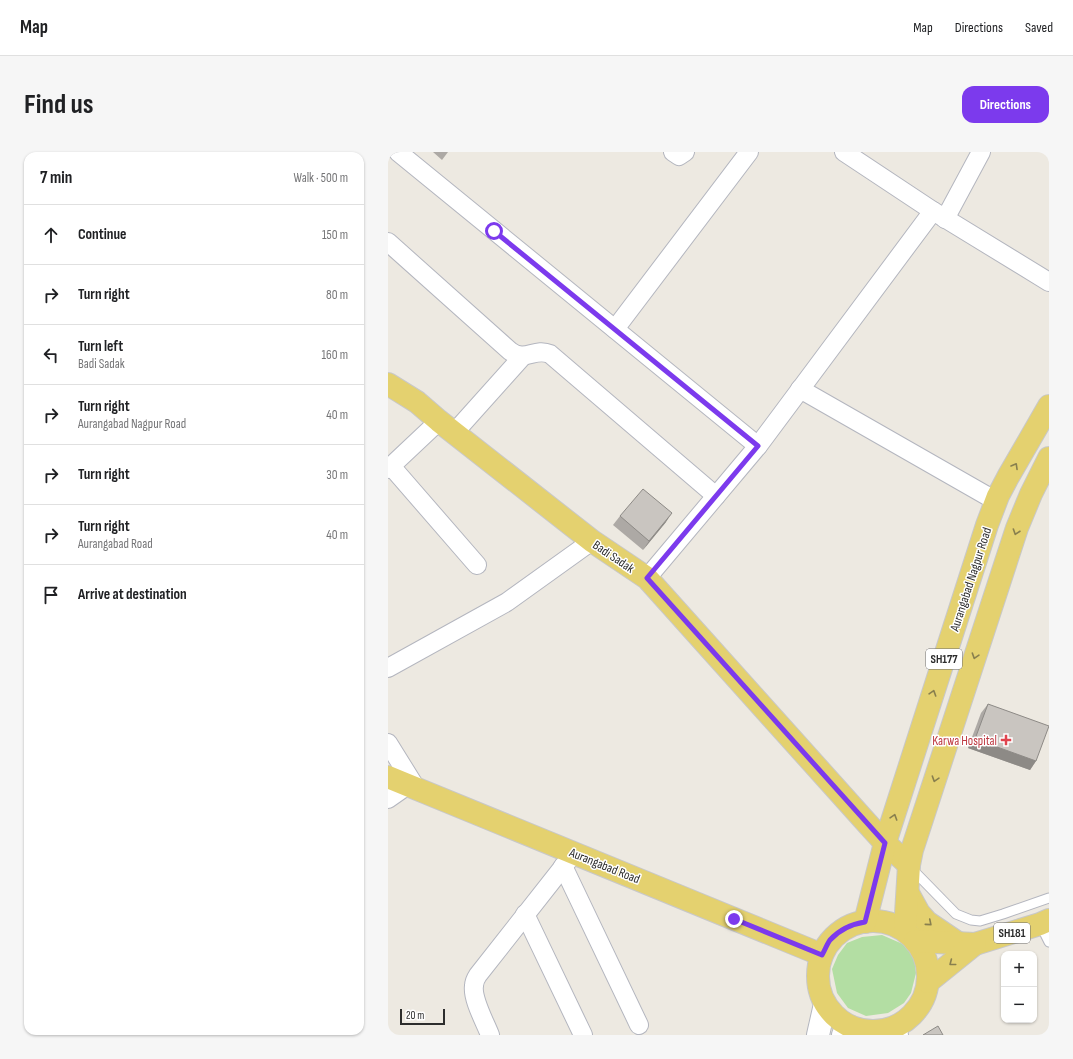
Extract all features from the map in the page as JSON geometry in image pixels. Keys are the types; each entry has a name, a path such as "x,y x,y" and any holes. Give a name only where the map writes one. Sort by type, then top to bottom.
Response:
{"main road":[{"name":"Badi Sadak","path":"388,384 417,402 446,427 592,541 647,578 885,843 909,865"},
{"name":"Aurangabad Nagpur Road","path":"865,922 885,843 987,525 1008,477 1049,406"},
{"name":"SH177","path":"910,936 908,893 909,865 912,850 1017,528 1039,476 1049,458"},
{"path":"999,496 1027,504"},
{"name":"Aurangabad Road","path":"404,783 568,860 822,955"},
{"path":"908,893 919,913 927,922 967,944"},
{"path":"873,921 887,923 910,936 922,952 927,967 928,982 926,991 919,1006 896,1031 847,1031 825,1004 819,988 817,971 822,955 830,941 842,930 857,923 865,922 873,921"},
{"name":"SH181","path":"910,936 967,944 1046,929"},
{"name":"SH181","path":"928,982 967,944"},
{"path":"818,1035 825,1004"}],"street":[{"path":"398,152 758,446"},
{"path":"673,152 679,156 685,152"},
{"path":"615,329 749,152"},
{"path":"844,152 939,215 1049,282"},
{"path":"647,578 758,446 800,389 939,215 981,152"},
{"path":"388,242 510,351 523,356 540,352 550,354 716,496"},
{"path":"477,565 390,467 446,427 523,356"},
{"path":"800,389 999,496"},
{"path":"388,668 507,602 592,541"},
{"path":"388,743 404,783 388,799"},
{"path":"490,1035 475,999 475,981 478,974 568,860 639,1025"},
{"path":"525,914 583,1035"}],"lane":[{"path":"909,865 956,914 971,920 980,921 1049,898"}],"green space":[{"path":"882,935 905,945 914,957 916,973 911,993 904,1003 888,1013 866,1016 848,1008 837,993 832,969 838,955 847,943 862,937"}],"building":[{"path":"643,489 672,513 649,541 620,516"},
{"path":"988,704 1049,726 1036,761 975,739"},
{"path":"938,1026 943,1035 923,1035"}],"place":[{"name":"Karwa Hospital","path":"1006,740"}],"route":[{"path":"494,231 758,446 647,578 885,843 865,922 857,923 842,930 830,941 822,955 734,919"}]}
